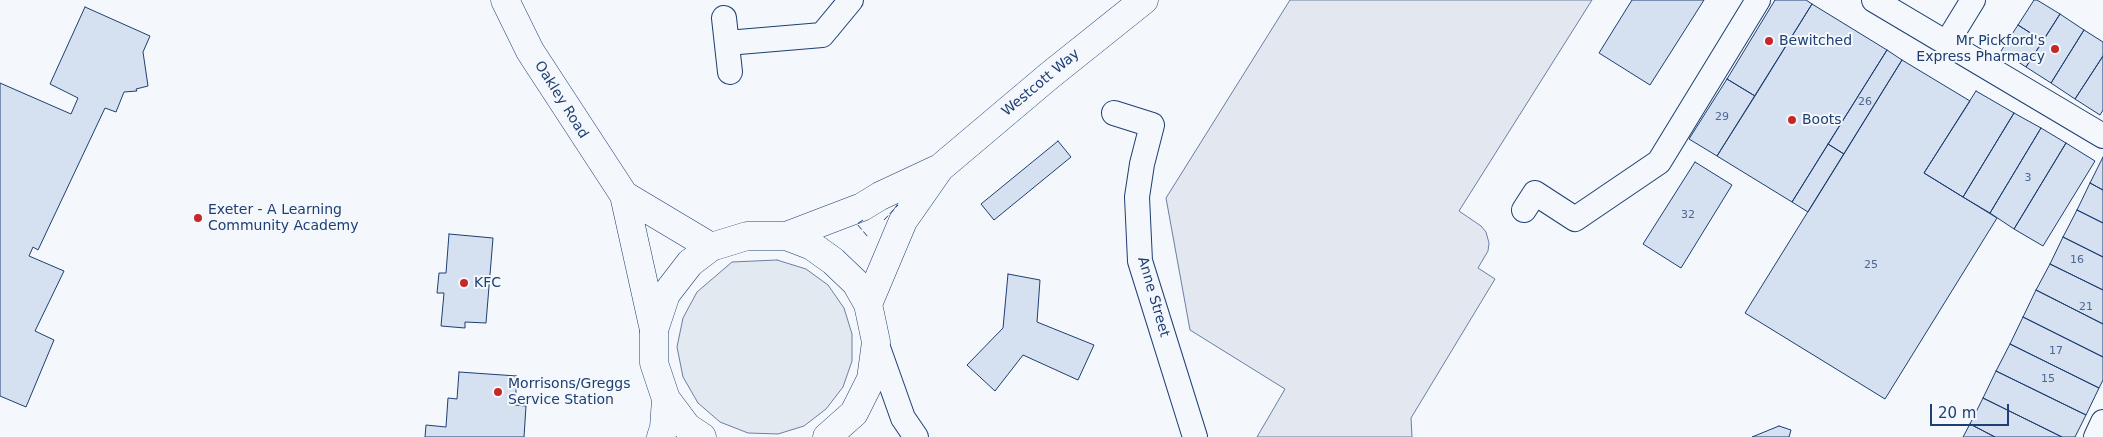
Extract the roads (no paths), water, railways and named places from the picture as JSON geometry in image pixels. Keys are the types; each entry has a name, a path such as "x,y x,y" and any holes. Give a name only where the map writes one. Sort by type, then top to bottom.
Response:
{"main road":[{"name":"Oakley Road","path":"505,0 530,51 554,91 624,196"},
{"name":"Westcott Way","path":"868,304 903,221 940,168 1049,76 1144,0"},
{"name":"Westcott Way","path":"786,236 862,207 880,196 940,168"},
{"path":"624,196 711,247"},
{"path":"624,196 654,330 654,362 666,399 687,427 702,437"},
{"path":"654,330 666,294 690,263 711,247 747,236 786,236 812,246 833,261 856,283 868,304 876,342 871,379 854,413 827,437"},
{"path":"661,437 664,428 666,399"}],"street":[{"path":"727,43 822,35 850,0"},
{"path":"1536,211 1575,219 1659,162 1758,0"},
{"path":"1874,0 2103,136"},
{"path":"1946,44 1973,0"},
{"path":"724,18 730,72"},
{"name":"Anne Street","path":"1114,112 1152,125 1142,164 1137,197 1140,261 1195,437"},
{"path":"876,342 903,418 916,437"},
{"path":"2096,437 2103,422"}],"place":[{"name":"Bewitched","path":"1769,41"},
{"name":"Mr Pickford's Express Pharmacy","path":"2055,49"},
{"name":"Boots","path":"1792,120"},
{"name":"Exeter - A Learning Community Academy","path":"198,218"},
{"name":"KFC","path":"464,283"},
{"name":"Morrisons/Greggs Service Station","path":"498,392"}]}
